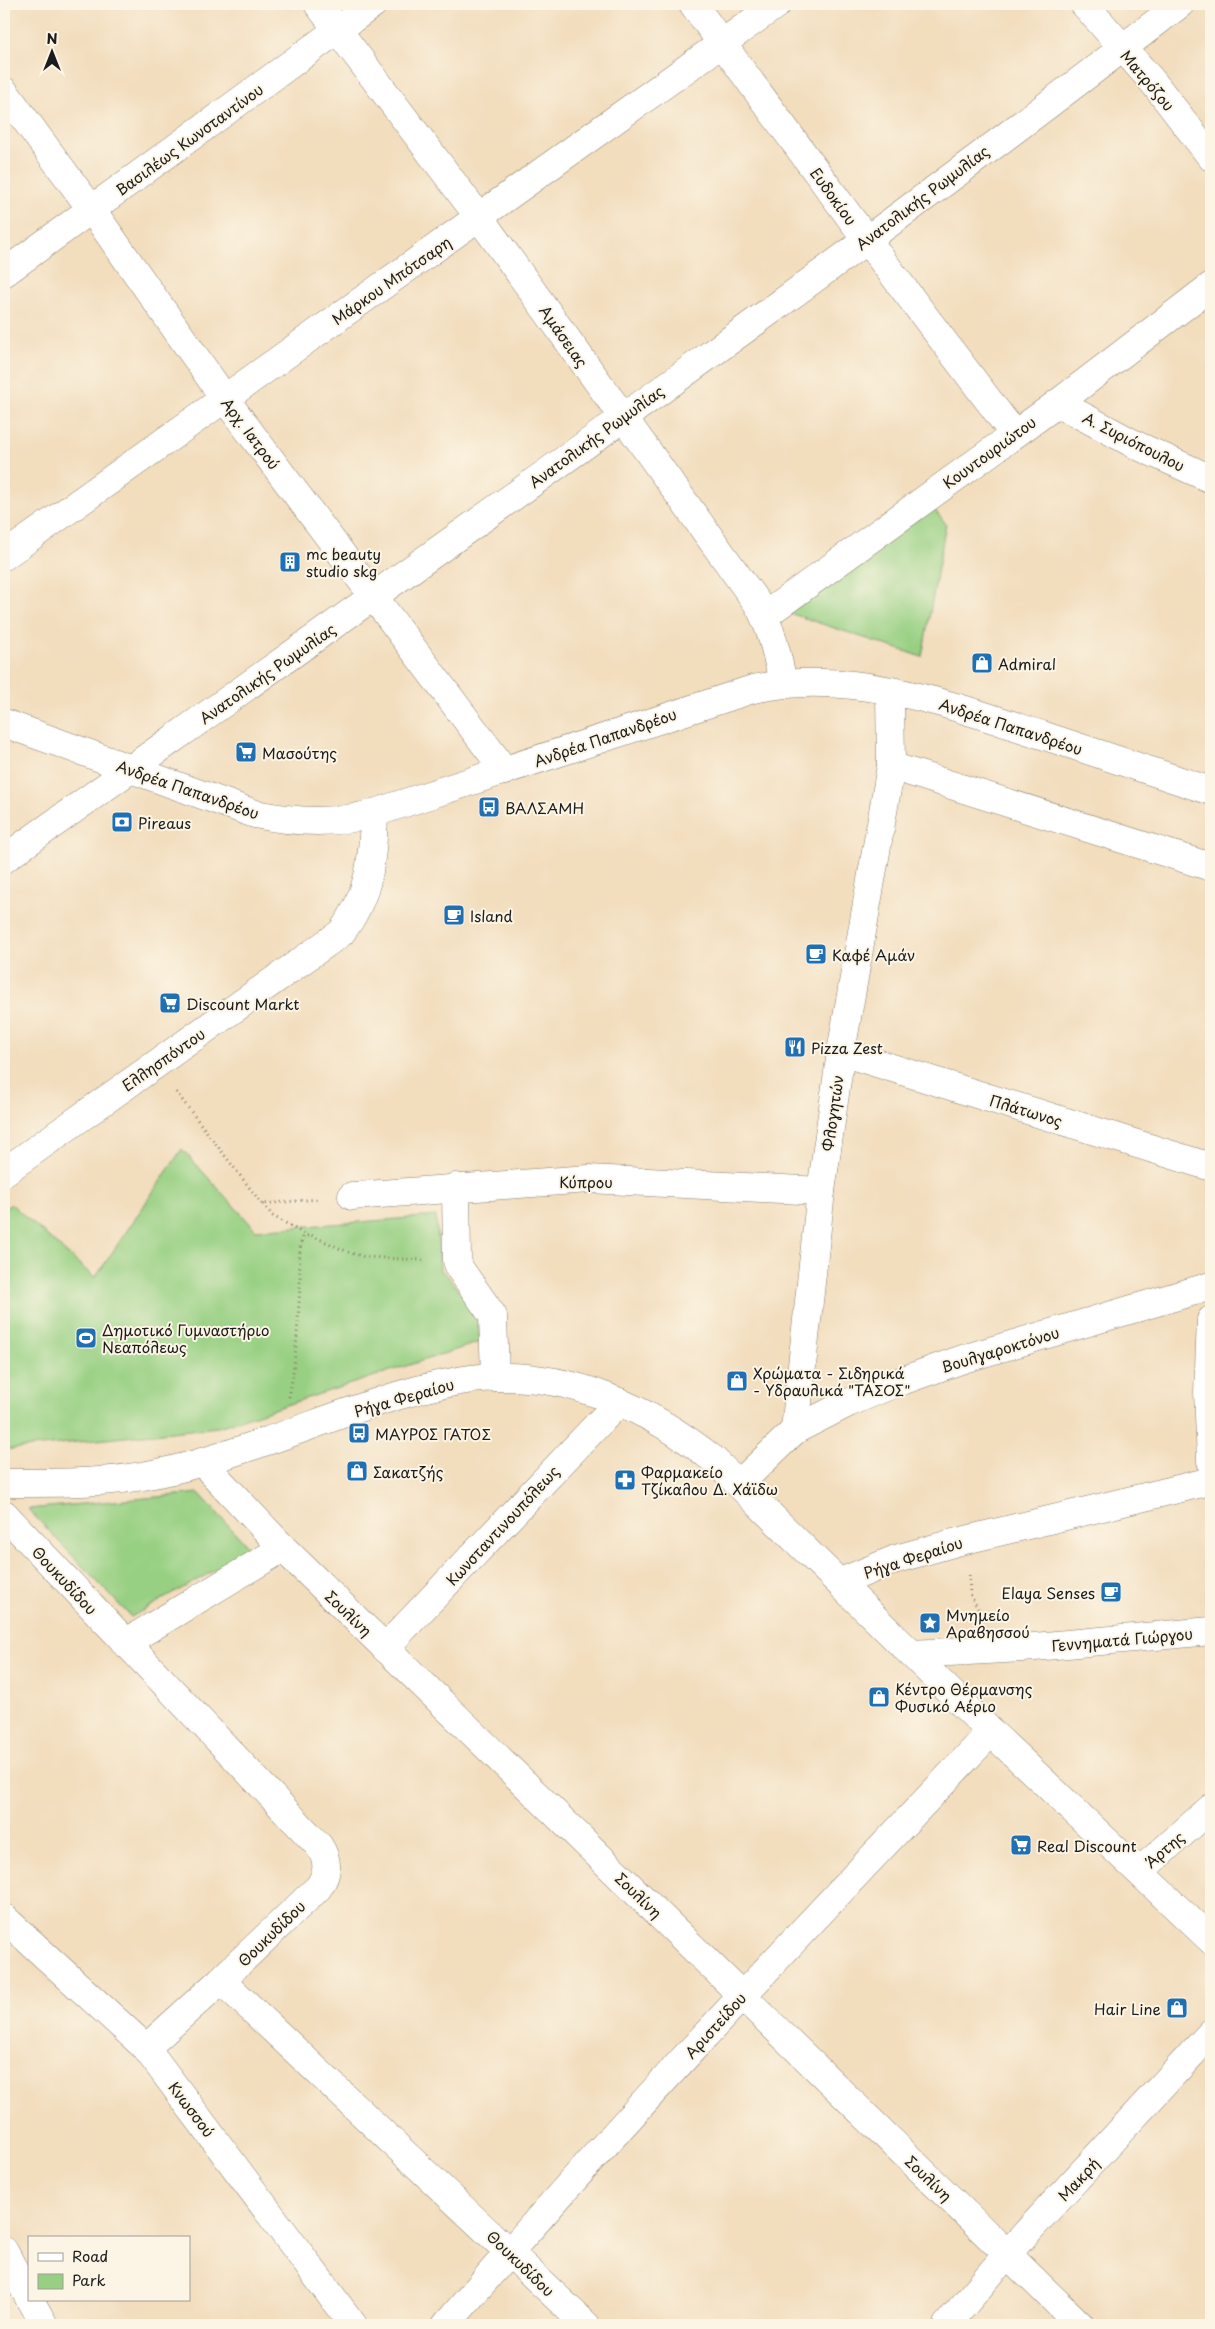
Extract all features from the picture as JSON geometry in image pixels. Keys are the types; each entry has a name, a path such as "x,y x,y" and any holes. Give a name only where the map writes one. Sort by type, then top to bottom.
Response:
{"street":[{"name":"Αμάσειας","path":"318,4 479,217 764,616 772,638 783,683"},
{"name":"Βασιλέως Κωνσταντίνου","path":"4,273 373,4"},
{"name":"Ευδοκίου","path":"693,4 866,239 1014,434"},
{"name":"Μάρκου Μπότσαρη","path":"4,556 777,4"},
{"name":"Ματρόζου","path":"1084,4 1153,82 1211,157"},
{"name":"Ανατολικής Ρωμυλίας","path":"4,859 375,596 622,417 866,239 1180,4"},
{"name":"Αρχ. Ιατρού","path":"4,91 92,210 225,399 505,771"},
{"name":"Κουντουριώτου","path":"764,616 1058,403 1211,286"},
{"name":"Α. Συριόπουλου","path":"1058,403 1136,445 1211,479"},
{"name":"Ανδρέα Παπανδρέου","path":"4,723 255,814 270,817 330,821 351,819 374,813 753,689 783,683 839,684 890,692 973,712 1211,792"},
{"name":"Φλογητών","path":"795,1430 821,1192 841,1052 891,766 890,692"},
{"path":"891,766 1211,867"},
{"name":"Ελλησπόντου","path":"4,1172 341,933 358,907 365,891 374,846 374,813"},
{"name":"Πλάτωνος","path":"841,1052 1211,1167"},
{"name":"Κύπρου","path":"352,1196 589,1179 821,1192"},
{"path":"456,1188 457,1261 460,1269 493,1316 495,1377"},
{"name":"Βουλγαροκτόνου","path":"795,1430 848,1403 929,1371 1211,1286"},
{"path":"1211,1320 1208,1392 1211,1461"},
{"name":"Ρήγα Φεραίου","path":"4,1483 69,1482 158,1474 202,1462 422,1389 470,1379 495,1377 530,1379 568,1385 619,1402 638,1411 692,1443 714,1460 841,1582 896,1559 953,1543 1211,1481"},
{"name":"Κωνσταντινουπόλεως","path":"385,1648 619,1402"},
{"path":"739,1484 795,1430"},
{"name":"Σουλίνη","path":"202,1462 283,1548 1080,2325"},
{"name":"Θουκυδίδου","path":"4,1514 319,1846 325,1856 327,1867 325,1879 318,1888 222,1980 586,2325"},
{"path":"125,1643 283,1548"},
{"path":"841,1582 991,1732 1211,1940"},
{"name":"Γεννηματά Γιώργου","path":"912,1654 1023,1648 1211,1631"},
{"name":"Αριστείδου","path":"446,2325 510,2251 741,1995 991,1732"},
{"name":"Άρτης","path":"1140,1871 1211,1808"},
{"name":"Κνωσσού","path":"4,1918 146,2048 353,2325"},
{"path":"146,2048 222,1980"},
{"name":"Μακρή","path":"946,2325 1007,2254 1211,2034"},
{"path":"4,2251 28,2295"},
{"path":"32,2302 44,2325"}],"path":[{"path":"159,1062 162,1074 273,1216 306,1235 350,1253 366,1257 457,1261"},
{"path":"262,1204 352,1196"},
{"path":"292,1381 298,1323 300,1246 306,1235"},
{"path":"968,1572 970,1594 979,1608"}],"green space":[{"path":"933,508 946,524 922,657 789,613"},
{"path":"182,1149 256,1230 436,1216 440,1270 447,1275 477,1316 480,1342 218,1427 4,1450 4,1209 11,1204 95,1278"},
{"path":"199,1493 251,1550 131,1617 28,1509"}],"place":[{"name":"mc beauty studio skg","path":"290,562"},
{"name":"Admiral","path":"982,663"},
{"name":"Μασούτης","path":"246,752"},
{"name":"ΒΑΛΣΑΜΗ","path":"489,807"},
{"name":"Pireaus","path":"122,822"},
{"name":"Island","path":"454,915"},
{"name":"Καφέ Αμάν","path":"816,954"},
{"name":"Discount Markt","path":"170,1003"},
{"name":"Pizza Zest","path":"795,1047"},
{"name":"Δημοτικό Γυμναστήριο Νεαπόλεως","path":"86,1338"},
{"name":"Χρώματα - Σιδηρικά - Υδραυλικά \"ΤΑΣΟΣ\"","path":"737,1381"},
{"name":"ΜΑΥΡΟΣ ΓΑΤΟΣ","path":"359,1433"},
{"name":"Σακατζής","path":"357,1471"},
{"name":"Φαρμακείο Τζίκαλου Δ. Χάϊδω","path":"625,1480"},
{"name":"Elaya Senses","path":"1111,1592"},
{"name":"Μνημείο Αραβησσού","path":"930,1623"},
{"name":"Κέντρο Θέρμανσης Φυσικό Αέριο","path":"879,1697"},
{"name":"Real Discount","path":"1021,1845"},
{"name":"Hair Line","path":"1177,2008"}]}
